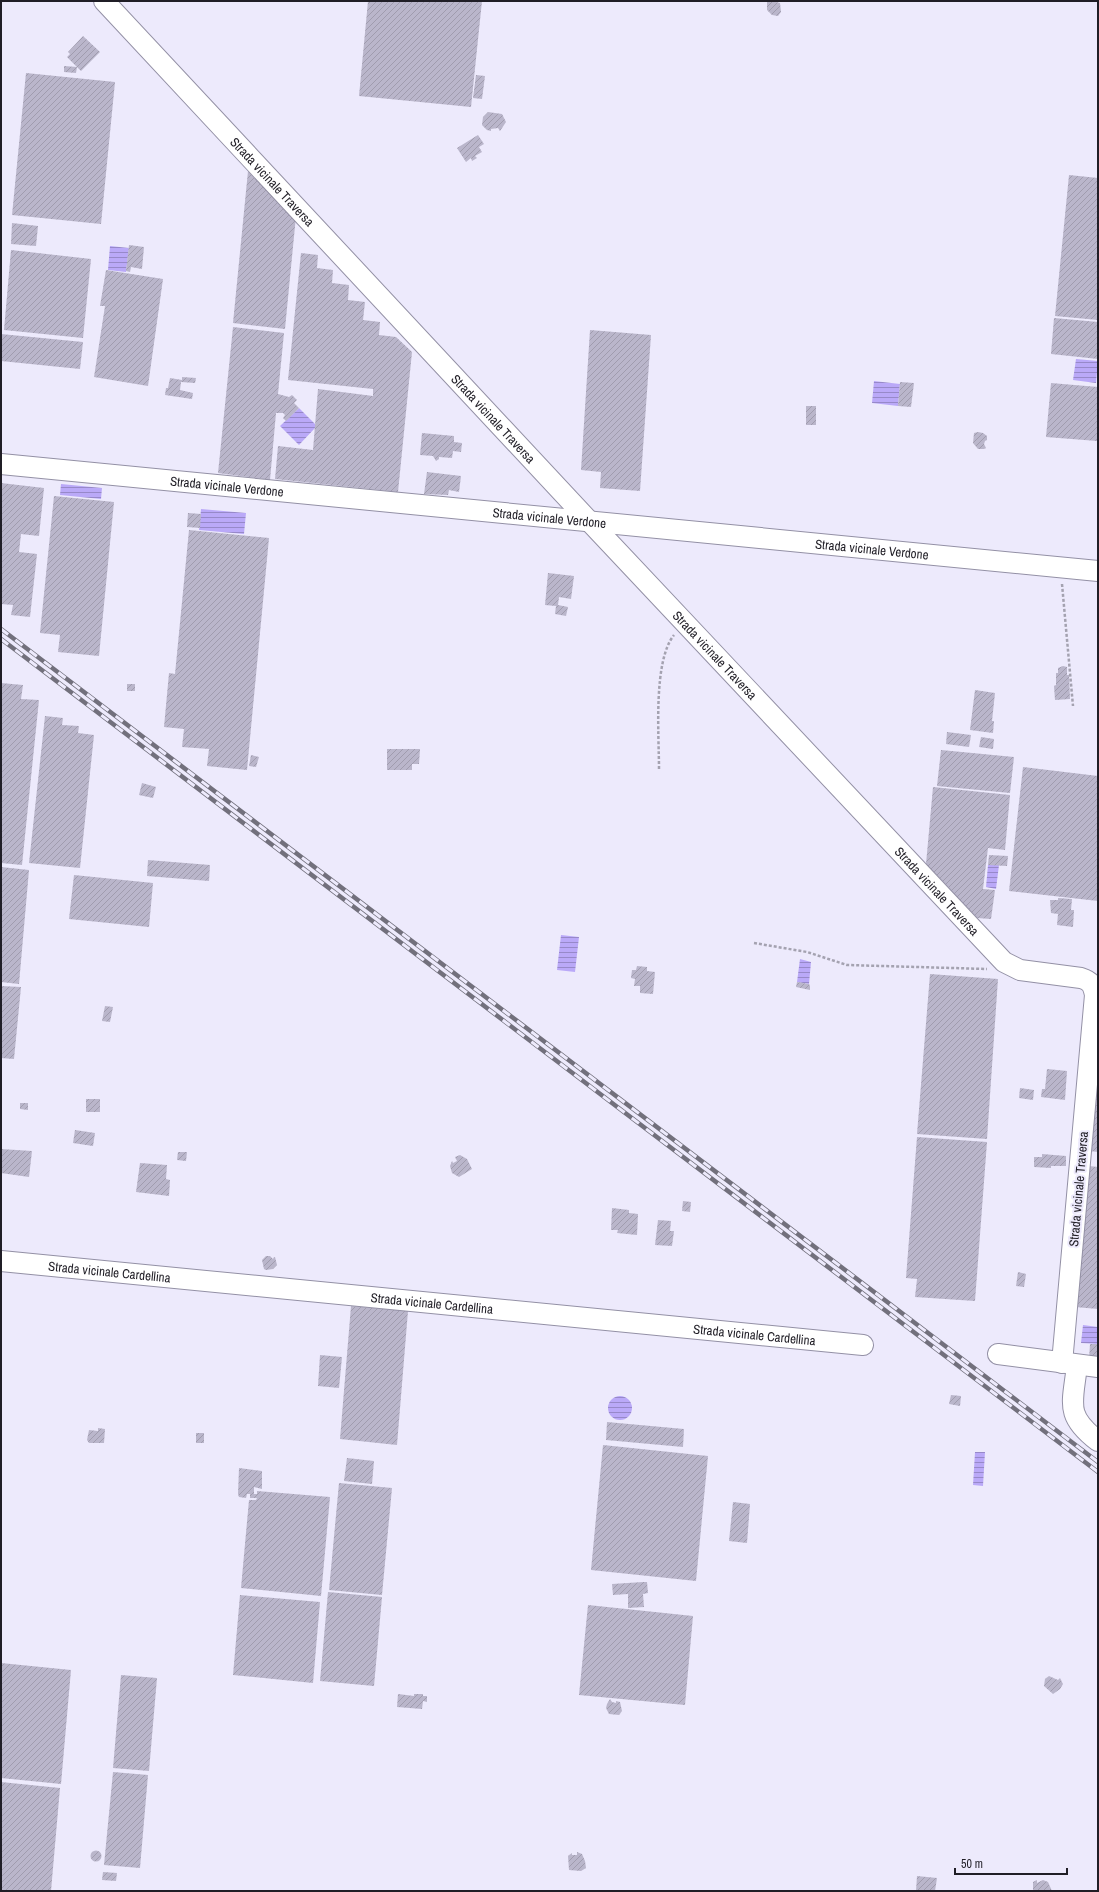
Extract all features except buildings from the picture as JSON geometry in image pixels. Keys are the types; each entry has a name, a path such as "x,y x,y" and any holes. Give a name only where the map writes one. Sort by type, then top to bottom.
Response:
{"street":[{"name":"Strada vicinale Traversa","path":"104,1 588,521 685,622 1004,962 1020,970 1081,978 1089,981 1094,986 1095,995 1070,1364 1074,1416 1085,1432 1098,1441"},
{"name":"Strada vicinale Verdone","path":"1,464 1098,571"},
{"name":"Strada vicinale Cardellina","path":"1,1261 863,1345"},
{"path":"998,1354 1098,1367"}],"path":[{"path":"1061,567 1073,706"},
{"path":"659,769 660,675 668,642 685,622"},
{"path":"754,943 808,952 847,965 987,969 1004,962"}],"shaded area":[{"path":"110,246 129,248 126,272 108,270"},
{"path":"1076,359 1098,361 1096,383 1073,380"},
{"path":"874,381 900,384 898,406 872,403"},
{"path":"299,408 315,424 315,428 299,445 280,426"},
{"path":"61,484 102,488 101,499 60,495"},
{"path":"201,509 246,513 244,534 199,530"},
{"path":"988,865 999,865 996,889 986,887"},
{"path":"561,935 579,937 575,972 557,970"},
{"path":"800,959 811,962 809,984 797,982"},
{"path":"1083,1325 1098,1327 1098,1344 1081,1343"},
{"path":"620,1396 629,1399 632,1408 629,1417 620,1420 611,1417 608,1408 611,1399"},
{"path":"975,1452 985,1452 983,1486 973,1485"}],"railway":[{"path":"1,629 1098,1462"},
{"path":"1,639 1098,1472"}]}
